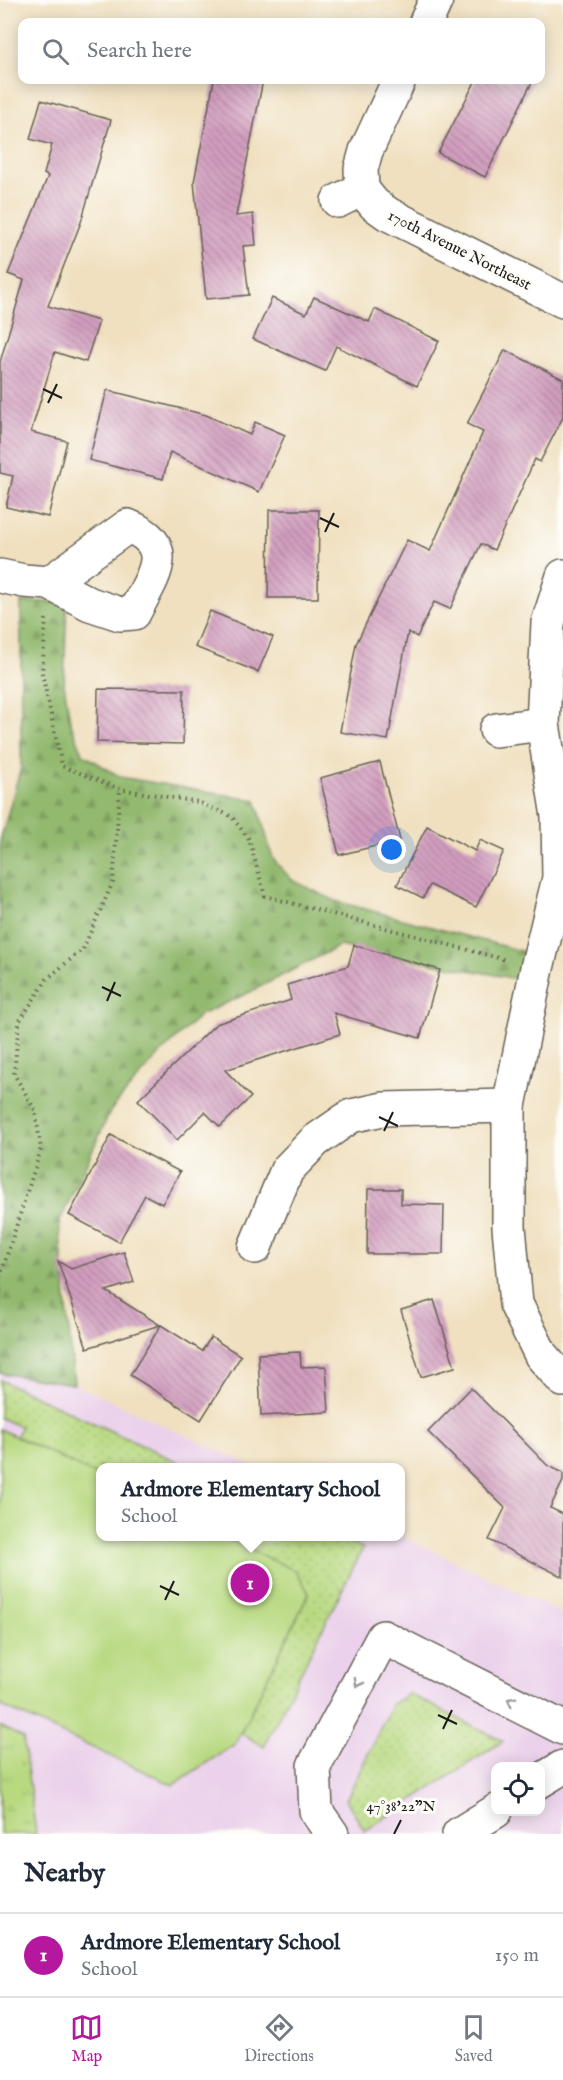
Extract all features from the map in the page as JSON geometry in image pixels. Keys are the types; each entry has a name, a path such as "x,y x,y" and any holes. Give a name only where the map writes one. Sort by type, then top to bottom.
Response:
{"street":[{"path":"428,18 436,0"},
{"name":"170th Avenue Northeast","path":"397,84 366,150 350,195 374,204 388,214 563,301"},
{"path":"0,576 49,583"},
{"path":"563,576 548,623 543,724 558,816 559,878 537,968 509,1106 509,1227 516,1304 541,1354 563,1380"},
{"path":"496,730 543,724"},
{"path":"255,1247 287,1170 315,1141 351,1116 383,1109 509,1106"},
{"path":"332,1834 316,1811 314,1766 383,1637 563,1728"},
{"path":"545,1778 563,1767"},
{"path":"459,1834 491,1814"}],"path":[{"path":"49,583 42,673 62,766 120,789 198,802 231,816 249,839 265,896 537,968"},
{"path":"0,1277 40,1149 35,1110 14,1074 19,1022 47,979 83,949 113,882 120,789"}],"shaded area":[{"path":"0,1373 74,1384 245,1463 96,1463 96,1541 405,1541 405,1537 563,1614 563,1834 0,1834"}],"green space":[{"path":"21,602 67,602 64,684 70,721 83,754 120,777 256,800 273,859 292,880 335,901 536,955 528,981 339,946 200,1015 155,1059 111,1110 59,1223 74,1384 0,1373 0,841 21,767"},
{"path":"0,1380 180,1463 96,1463 96,1475 16,1437 21,1427 0,1418"},
{"path":"0,1429 96,1475 96,1541 232,1541 296,1571 309,1593 235,1744 173,1785 0,1705"},
{"path":"229,1541 347,1541 363,1548 264,1746 240,1733 309,1593"},
{"path":"409,1694 503,1741 365,1831 346,1800 392,1704"},
{"path":"0,1726 23,1738 36,1834 0,1834"}],"building":[{"path":"213,84 262,84 236,216 253,214 256,245 243,246 249,295 206,299 194,182"},
{"path":"474,84 531,84 485,177 438,153"},
{"path":"41,100 111,120 81,222 48,306 99,321 86,362 55,352 31,432 67,441 48,517 6,507 13,476 0,473 0,362 24,280 8,274 48,176 44,174 52,145 30,139"},
{"path":"314,297 369,322 375,309 439,341 417,386 336,346 325,371 253,339 272,298 306,314"},
{"path":"505,350 563,379 563,417 540,462 535,459 494,550 481,544 450,609 434,602 417,637 408,632 388,740 340,732 356,644 407,540 430,551 483,432 467,424"},
{"path":"107,390 206,415 250,435 255,422 285,435 259,492 170,452 163,479 89,460"},
{"path":"269,510 319,510 318,598 268,598"},
{"path":"210,611 273,637 258,672 195,647"},
{"path":"98,689 184,690 183,744 97,742"},
{"path":"380,762 400,840 339,855 320,778"},
{"path":"427,826 475,851 480,840 504,851 476,907 430,885 423,898 397,885"},
{"path":"354,945 440,970 420,1038 334,1013 340,1034 225,1070 251,1097 220,1127 205,1112 177,1140 138,1100 216,1024 291,1000 287,985 348,966"},
{"path":"111,1135 180,1172 162,1204 145,1195 119,1242 69,1215"},
{"path":"368,1189 401,1189 401,1204 444,1205 443,1254 367,1254"},
{"path":"124,1252 134,1282 106,1291 160,1325 87,1348 58,1261 71,1269"},
{"path":"434,1300 455,1367 421,1377 401,1310"},
{"path":"161,1325 202,1351 211,1337 241,1356 201,1420 130,1375"},
{"path":"300,1352 301,1367 326,1366 329,1412 261,1416 258,1354"},
{"path":"471,1388 547,1465 563,1473 563,1481 550,1508 563,1514 563,1577 489,1540 505,1508 428,1432"}],"place":[{"name":"Ardmore Elementary School","path":"250,1583"}]}
